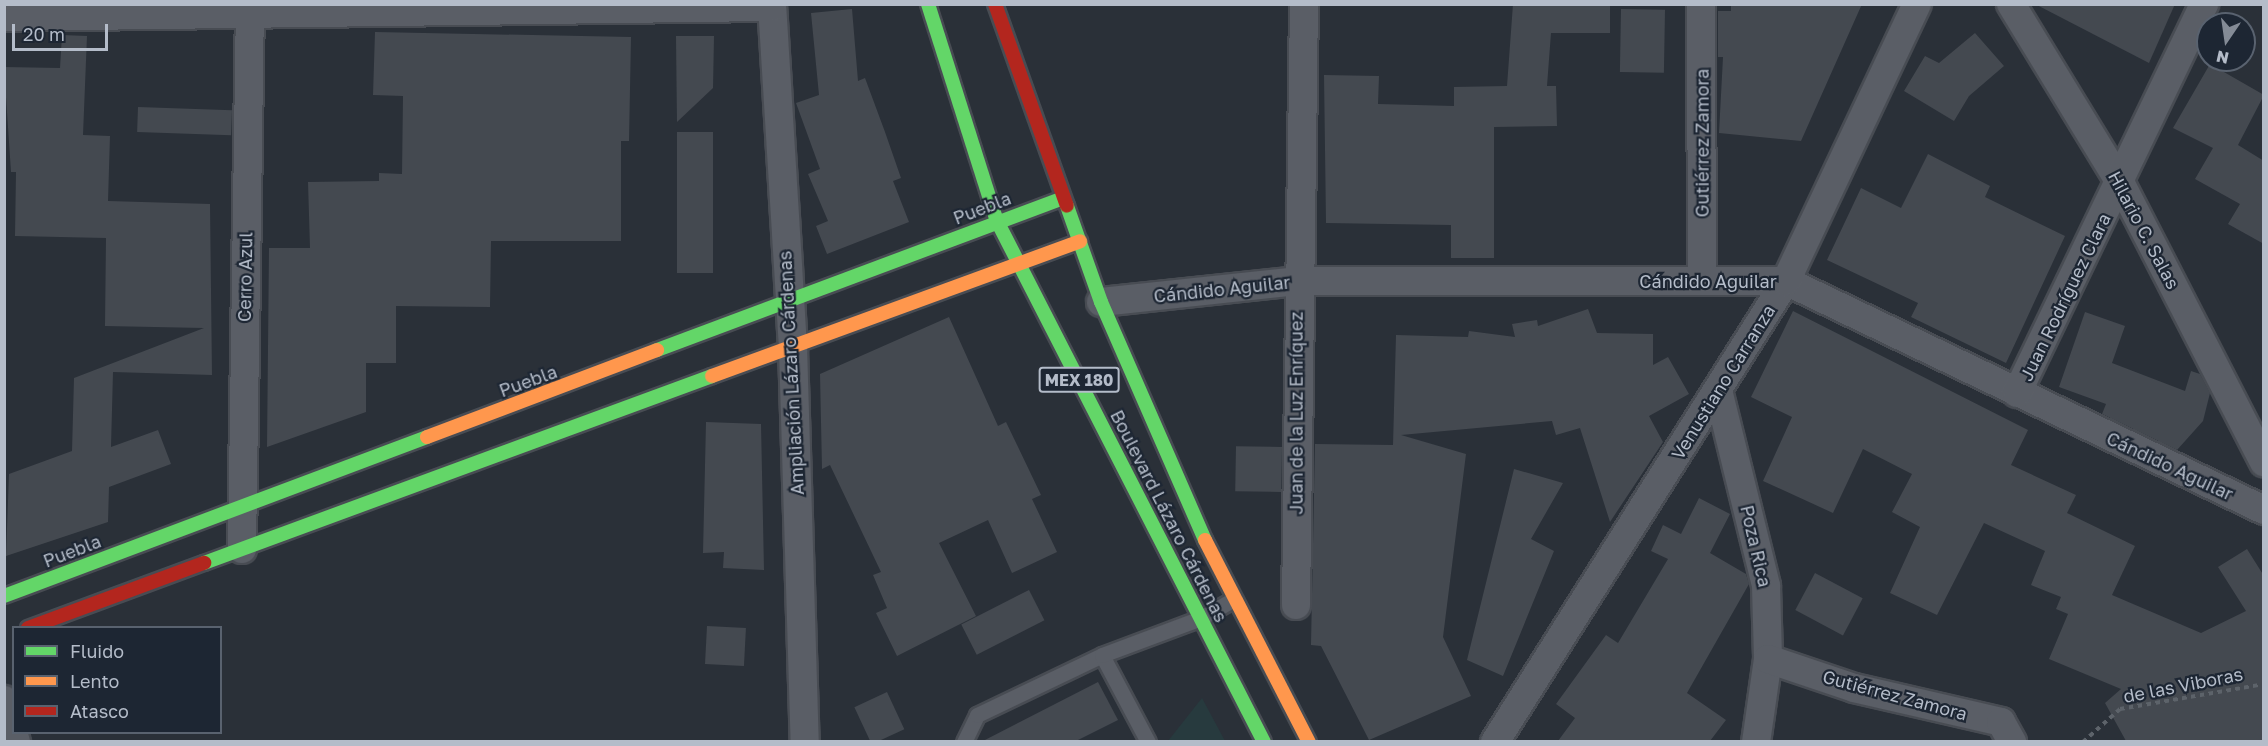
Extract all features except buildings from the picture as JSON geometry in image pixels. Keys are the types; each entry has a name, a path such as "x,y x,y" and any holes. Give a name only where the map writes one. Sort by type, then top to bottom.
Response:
{"main road":[{"name":"Boulevard Lázaro Cárdenas","path":"928,4 997,221 1264,741"},
{"name":"Boulevard Lázaro Cárdenas","path":"995,4 1101,302 1234,599 1309,741"},
{"name":"Puebla","path":"4,596 241,504 788,305 997,221 1063,198"},
{"path":"31,626 1080,241"},
{"path":"429,436 445,475"}],"street":[{"name":"Juan de la Luz Enríquez","path":"1296,605 1297,281 1305,4"},
{"name":"Gutiérrez Zamora","path":"1701,4 1702,281"},
{"name":"Venustiano Carranza","path":"1495,741 1786,281 1917,4"},
{"name":"Hilario C. Salas","path":"2012,4 2121,184 2264,462"},
{"name":"Juan Rodríguez Clara","path":"2017,393 2121,184 2204,4"},
{"path":"4,17 250,11 772,5"},
{"name":"Ampliación Lázaro Cárdenas","path":"772,5 788,305 793,348 805,741"},
{"name":"Cerro Azul","path":"242,549 250,11"},
{"name":"Cándido Aguilar","path":"1101,302 1297,281 1786,281 2264,510"},
{"name":"Poza Rica","path":"1718,390 1766,586 1768,658 1756,741"},
{"name":"Gutiérrez Zamora","path":"1768,658 1854,688 2001,722 2012,741"},
{"path":"4,700 12,727"}],"lane":[{"path":"964,741 977,715 1102,655 1201,618 1234,599"},
{"path":"1102,655 1148,741"}],"path":[{"name":"de las Viboras","path":"2083,741 2120,709 2264,684"}],"green space":[{"path":"1202,698 1225,741 1168,741"}],"traffic: fast":[{"path":"928,4 997,221 1264,742"},
{"path":"657,350 1063,198"},
{"path":"1067,206 1101,302 1205,540"},
{"path":"204,563 712,376"},
{"path":"4,596 427,437"}],"traffic: slow":[{"path":"712,376 1080,241"},
{"path":"427,437 657,350"},
{"path":"1205,540 1309,742"}],"traffic: jam":[{"path":"995,4 1067,206"},
{"path":"33,626 204,563"}]}
